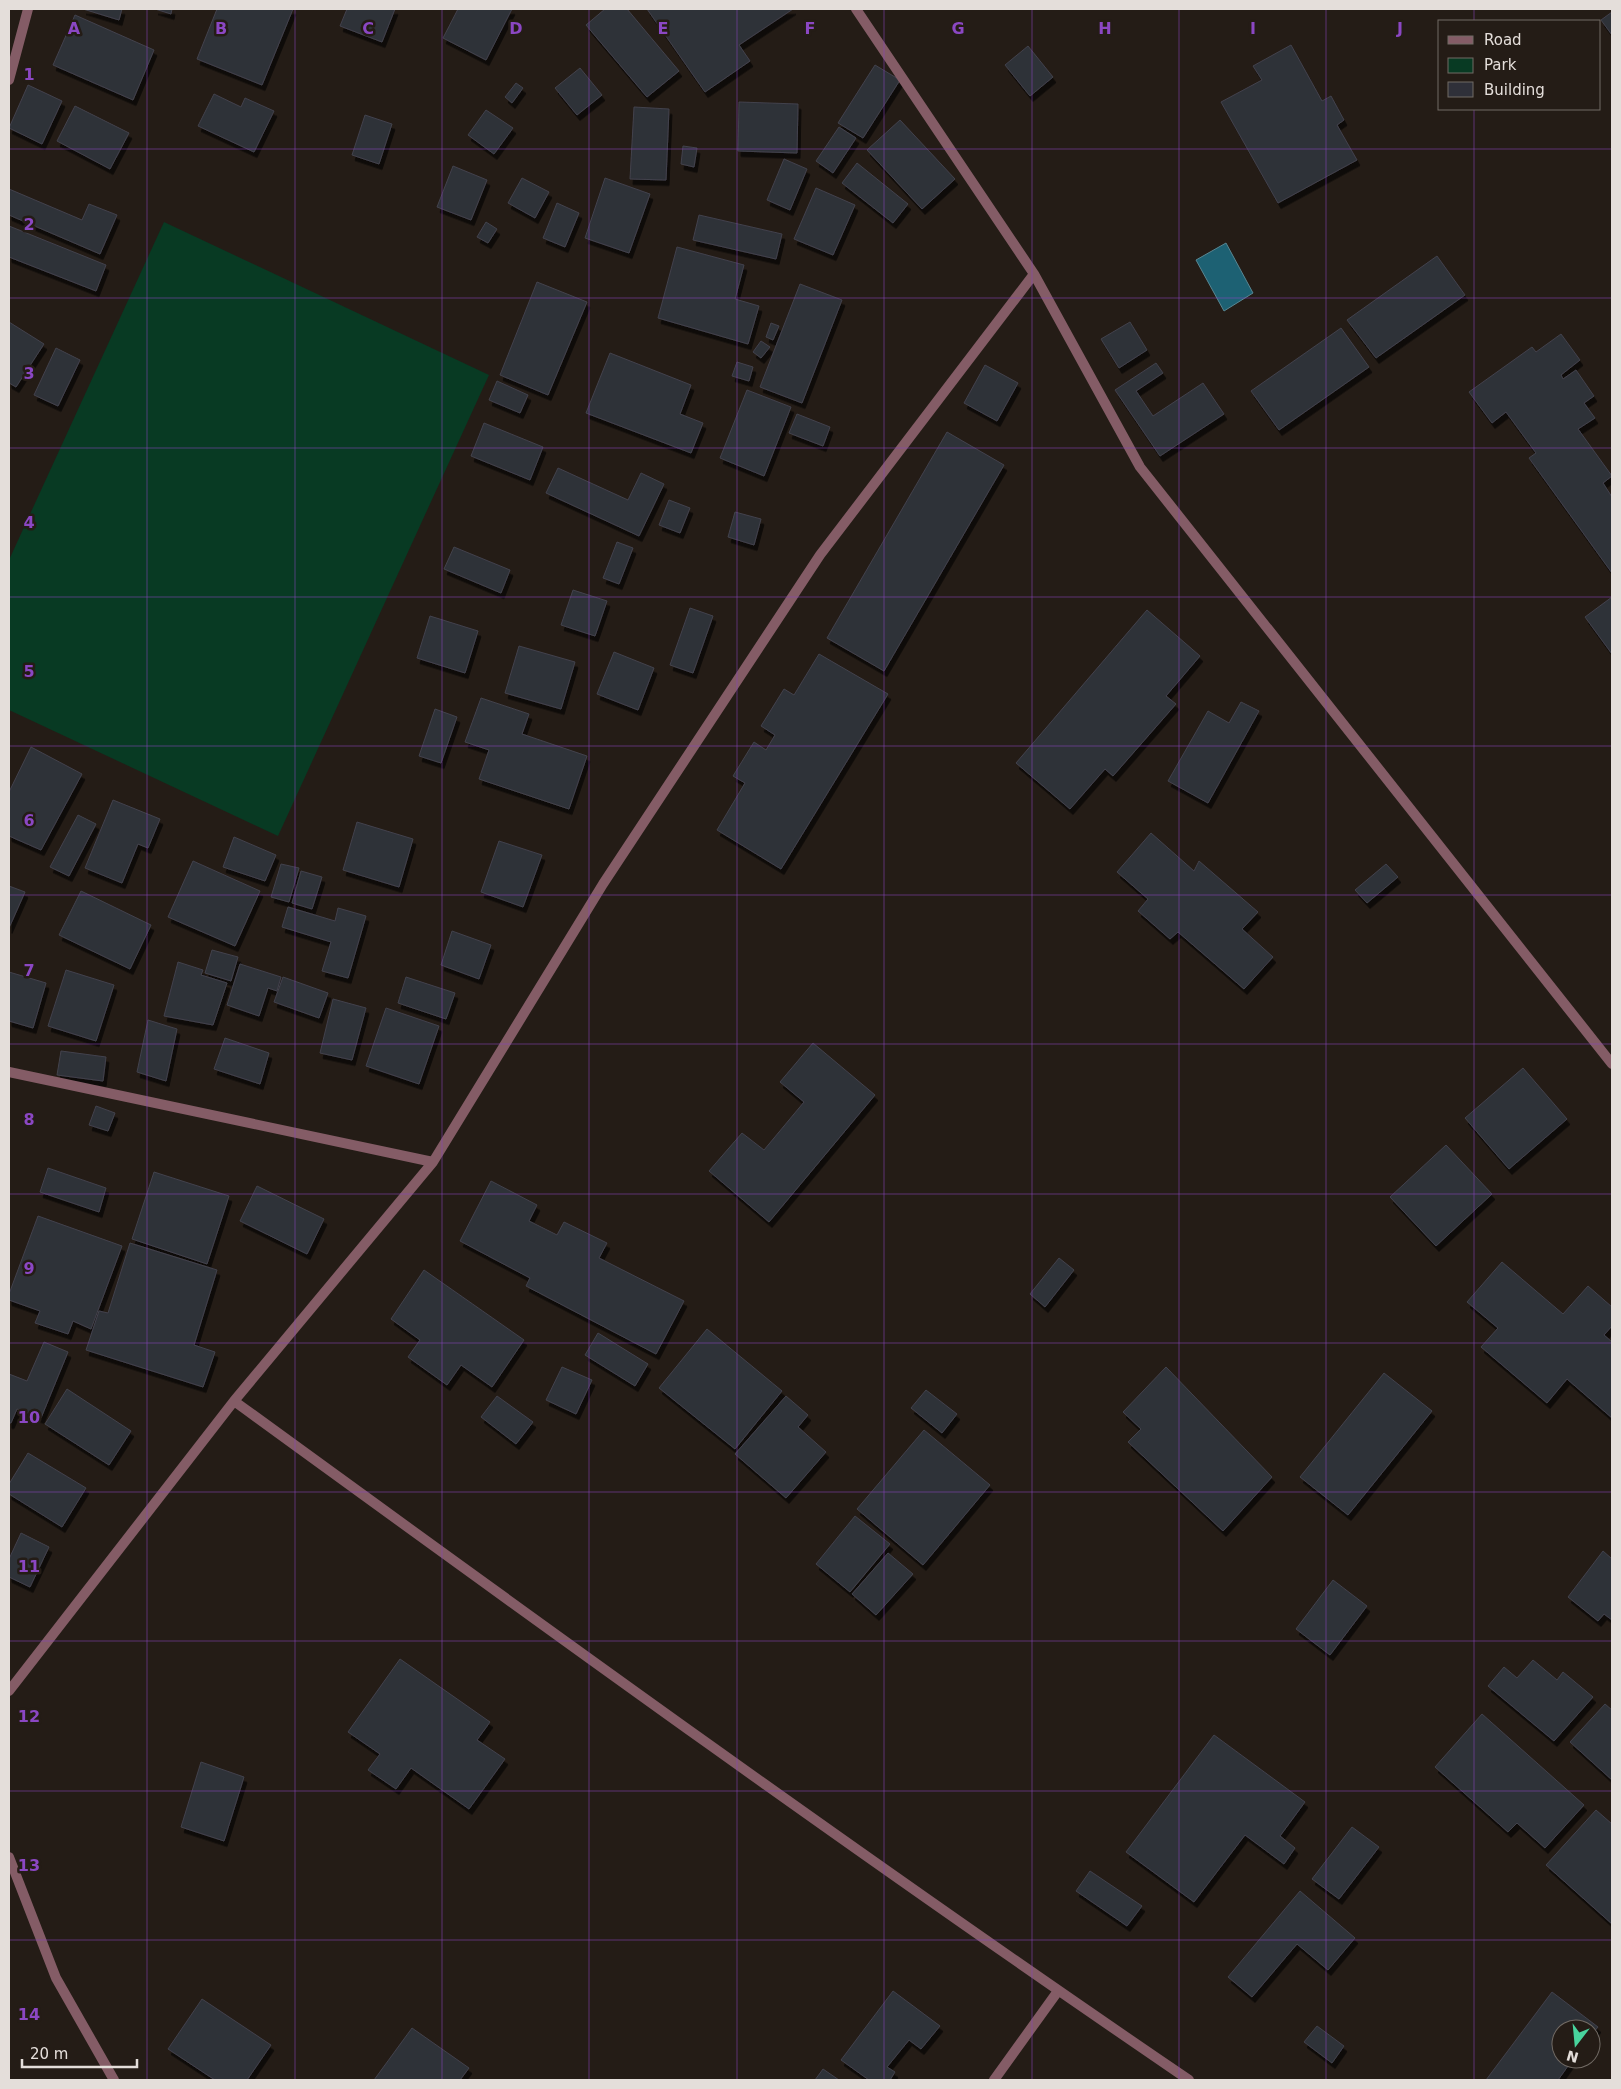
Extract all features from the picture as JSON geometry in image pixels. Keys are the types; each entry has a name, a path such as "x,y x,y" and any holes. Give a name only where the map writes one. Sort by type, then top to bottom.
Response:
{"street":[{"path":"9,80 28,9"},
{"path":"856,9 1034,274 1140,467 1612,1064"},
{"path":"9,1691 234,1402 433,1162 602,884 820,555 1034,274"},
{"path":"9,1072 433,1162"},
{"path":"234,1402 662,1711 1058,1991 1189,2080"},
{"path":"9,1857 56,1978 114,2080"},
{"path":"994,2080 1058,1991"}],"green space":[{"path":"164,222 489,375 278,836 9,710 9,560"}],"water":[{"path":"1226,243 1253,293 1224,311 1196,260"}],"building":[{"path":"83,9 122,9 119,20"},
{"path":"155,9 172,9 171,14"},
{"path":"217,9 293,9 262,85 197,59"},
{"path":"347,9 395,9 382,42 340,26"},
{"path":"458,9 512,9 486,60 443,38"},
{"path":"605,9 627,9 679,71 647,97 586,25"},
{"path":"647,9 793,9 739,45 750,61 705,92"},
{"path":"1612,12 1612,35 1601,20"},
{"path":"75,15 154,50 133,100 53,65"},
{"path":"1291,45 1322,101 1331,96 1344,120 1337,125 1357,160 1278,203 1221,102 1262,80 1253,66"},
{"path":"1028,46 1053,77 1030,96 1005,65"},
{"path":"875,65 900,80 863,138 838,123"},
{"path":"580,68 602,95 577,115 555,88"},
{"path":"516,83 523,88 512,103 505,97"},
{"path":"28,85 62,101 42,144 9,128"},
{"path":"214,94 241,107 245,98 274,111 254,152 198,126"},
{"path":"739,102 798,104 797,153 738,151"},
{"path":"75,106 129,133 110,169 57,141"},
{"path":"634,107 669,109 666,180 630,179"},
{"path":"486,110 513,128 494,154 468,135"},
{"path":"365,115 392,124 379,164 352,155"},
{"path":"900,120 955,179 922,209 867,150"},
{"path":"839,127 856,138 833,173 816,161"},
{"path":"683,146 697,148 694,167 681,164"},
{"path":"784,159 807,169 790,210 767,200"},
{"path":"857,163 908,204 893,223 842,183"},
{"path":"453,166 487,180 471,220 437,207"},
{"path":"522,178 549,192 535,218 508,203"},
{"path":"605,178 650,194 629,253 585,238"},
{"path":"816,188 855,205 833,255 794,239"},
{"path":"9,189 82,220 89,204 117,215 100,254 9,215"},
{"path":"557,203 579,213 565,247 543,238"},
{"path":"699,215 782,234 776,259 693,240"},
{"path":"486,222 497,229 488,243 477,237"},
{"path":"9,226 106,265 96,291 9,257"},
{"path":"677,247 744,265 735,299 759,306 748,344 658,318"},
{"path":"1437,256 1465,295 1376,358 1347,320"},
{"path":"537,282 587,302 548,395 500,375"},
{"path":"800,284 842,300 802,403 760,387"},
{"path":"9,322 44,344 16,387 9,383"},
{"path":"1130,322 1147,350 1119,368 1101,339"},
{"path":"771,323 779,326 773,340 766,337"},
{"path":"1341,328 1369,367 1279,430 1251,391"},
{"path":"1561,334 1580,360 1561,375 1563,379 1576,370 1594,396 1584,403 1595,418 1578,429 1612,476 1603,483 1612,497 1612,573 1529,458 1536,453 1506,412 1492,423 1469,392 1532,347 1536,352"},
{"path":"761,341 770,347 761,358 753,352"},
{"path":"56,348 80,360 58,406 34,395"},
{"path":"610,353 691,385 680,414 703,423 691,453 586,413"},
{"path":"737,362 753,367 749,381 732,376"},
{"path":"1156,363 1163,373 1136,391 1153,416 1203,383 1224,414 1160,456 1115,390"},
{"path":"985,365 1018,383 997,421 964,403"},
{"path":"497,381 528,395 520,413 489,400"},
{"path":"747,390 791,407 764,476 720,458"},
{"path":"797,414 830,427 823,446 789,433"},
{"path":"484,423 543,447 530,480 471,456"},
{"path":"947,432 1004,465 884,671 827,638"},
{"path":"558,468 628,500 641,473 664,484 639,536 546,493"},
{"path":"669,500 690,508 680,533 659,525"},
{"path":"735,512 761,519 754,545 728,537"},
{"path":"617,542 633,548 619,584 603,578"},
{"path":"454,547 510,570 501,593 444,569"},
{"path":"573,590 607,601 595,636 561,625"},
{"path":"1612,597 1612,654 1585,617"},
{"path":"690,608 713,616 693,673 670,665"},
{"path":"1147,610 1200,656 1166,696 1176,704 1113,776 1105,769 1070,809 1016,763"},
{"path":"430,616 478,631 465,673 417,658"},
{"path":"519,646 575,662 561,709 505,693"},
{"path":"614,652 654,668 638,710 597,694"},
{"path":"819,654 888,694 781,869 717,830 745,783 733,776 754,742 766,750 775,735 761,726 784,689 794,695"},
{"path":"481,698 529,714 522,734 587,756 569,809 479,779 489,750 465,742"},
{"path":"1241,702 1259,711 1208,803 1168,781 1208,711 1229,723"},
{"path":"435,709 457,717 441,763 419,756"},
{"path":"31,747 82,774 41,850 9,836 9,792"},
{"path":"113,800 160,819 148,848 138,844 122,883 85,868"},
{"path":"78,815 96,824 69,876 50,867"},
{"path":"357,822 413,839 399,887 343,870"},
{"path":"1151,833 1194,871 1199,861 1258,912 1242,929 1273,957 1244,989 1178,932 1170,939 1138,911 1148,899 1117,872"},
{"path":"234,837 276,855 265,881 223,867"},
{"path":"499,841 542,855 523,907 481,892"},
{"path":"193,861 260,891 235,946 168,917"},
{"path":"281,864 299,868 289,902 271,897"},
{"path":"1386,864 1398,877 1367,903 1355,890"},
{"path":"301,871 322,877 312,909 292,903"},
{"path":"9,886 25,892 9,928"},
{"path":"81,891 151,925 130,969 59,935"},
{"path":"288,907 335,921 338,908 366,916 348,978 322,971 331,942 282,927"},
{"path":"452,931 491,945 479,979 441,965"},
{"path":"212,950 238,957 231,981 205,973"},
{"path":"178,962 203,970 201,975 227,983 213,1025 164,1016"},
{"path":"240,964 281,977 277,991 268,988 259,1016 227,1005"},
{"path":"66,970 114,985 96,1041 48,1026"},
{"path":"9,972 46,983 33,1028 9,1021"},
{"path":"283,977 328,993 319,1018 274,1002"},
{"path":"406,977 455,993 446,1019 398,1003"},
{"path":"333,999 366,1008 352,1060 320,1053"},
{"path":"386,1008 439,1026 419,1084 366,1066"},
{"path":"148,1020 177,1029 166,1081 137,1072"},
{"path":"225,1038 269,1053 260,1084 214,1069"},
{"path":"813,1043 875,1095 769,1222 709,1171 742,1133 764,1150 804,1102 780,1082"},
{"path":"61,1051 106,1057 103,1081 57,1075"},
{"path":"1523,1068 1567,1119 1509,1169 1465,1118"},
{"path":"96,1106 115,1113 108,1131 89,1125"},
{"path":"1446,1145 1492,1194 1436,1246 1390,1197"},
{"path":"48,1168 106,1188 99,1212 40,1192"},
{"path":"154,1172 229,1196 207,1264 132,1239"},
{"path":"491,1181 537,1205 529,1221 557,1235 564,1222 607,1243 599,1258 684,1301 656,1354 526,1286 530,1278 460,1241"},
{"path":"257,1186 324,1219 307,1254 240,1221"},
{"path":"38,1216 122,1246 91,1329 73,1321 68,1334 35,1323 40,1311 9,1300 9,1294"},
{"path":"130,1243 217,1270 194,1345 215,1352 203,1387 86,1350 99,1311 108,1313"},
{"path":"1059,1258 1074,1270 1045,1307 1030,1294"},
{"path":"1502,1262 1563,1314 1588,1286 1612,1307 1612,1326 1604,1335 1612,1342 1612,1418 1567,1379 1547,1403 1481,1347 1498,1328 1467,1302"},
{"path":"424,1270 524,1340 492,1387 461,1365 447,1385 408,1357 420,1340 391,1319"},
{"path":"707,1329 782,1391 735,1449 659,1388"},
{"path":"598,1333 648,1364 635,1386 585,1355"},
{"path":"44,1342 68,1352 41,1418 17,1409 11,1423 9,1423 9,1374 27,1381"},
{"path":"562,1367 592,1380 576,1414 546,1400"},
{"path":"1166,1367 1272,1477 1223,1531 1128,1442 1141,1429 1123,1412"},
{"path":"1384,1373 1432,1411 1348,1515 1300,1477"},
{"path":"67,1389 131,1431 109,1465 45,1424"},
{"path":"926,1390 957,1414 942,1433 911,1408"},
{"path":"497,1396 533,1422 516,1444 481,1417"},
{"path":"786,1396 808,1415 798,1427 826,1452 786,1498 735,1454"},
{"path":"924,1430 990,1485 923,1565 857,1509"},
{"path":"28,1453 86,1488 62,1527 9,1494 9,1484"},
{"path":"855,1516 890,1544 850,1592 816,1564"},
{"path":"21,1533 49,1547 30,1587 9,1577 9,1559"},
{"path":"1603,1551 1612,1559 1612,1620 1604,1614 1598,1621 1568,1597"},
{"path":"888,1553 913,1574 876,1615 852,1594"},
{"path":"1333,1580 1367,1606 1330,1655 1296,1629"},
{"path":"400,1659 490,1722 477,1740 505,1759 469,1809 411,1768 396,1789 368,1770 380,1754 348,1732"},
{"path":"1533,1660 1557,1680 1563,1672 1593,1697 1554,1741 1488,1686 1504,1667 1517,1678"},
{"path":"1605,1704 1612,1710 1612,1780 1570,1742"},
{"path":"1482,1714 1584,1805 1545,1848 1517,1823 1508,1832 1435,1767"},
{"path":"1214,1735 1305,1802 1280,1836 1295,1848 1284,1864 1245,1835 1194,1902 1126,1852"},
{"path":"201,1762 244,1777 224,1841 181,1827"},
{"path":"1596,1810 1612,1824 1612,1924 1546,1865"},
{"path":"1352,1827 1379,1847 1339,1899 1312,1879"},
{"path":"1090,1871 1142,1906 1127,1926 1076,1891"},
{"path":"1300,1891 1355,1938 1328,1970 1297,1944 1252,1997 1228,1977"},
{"path":"893,1991 940,2026 921,2049 909,2040 887,2067 895,2072 890,2080 869,2080 841,2060"},
{"path":"1552,1992 1587,2019 1551,2019 1551,2069 1566,2069 1558,2080 1486,2080"},
{"path":"202,1999 271,2045 247,2080 215,2080 168,2049"},
{"path":"1317,2026 1344,2046 1332,2063 1304,2042"},
{"path":"412,2028 469,2068 460,2080 374,2080"},
{"path":"823,2069 839,2080 815,2080"}]}
